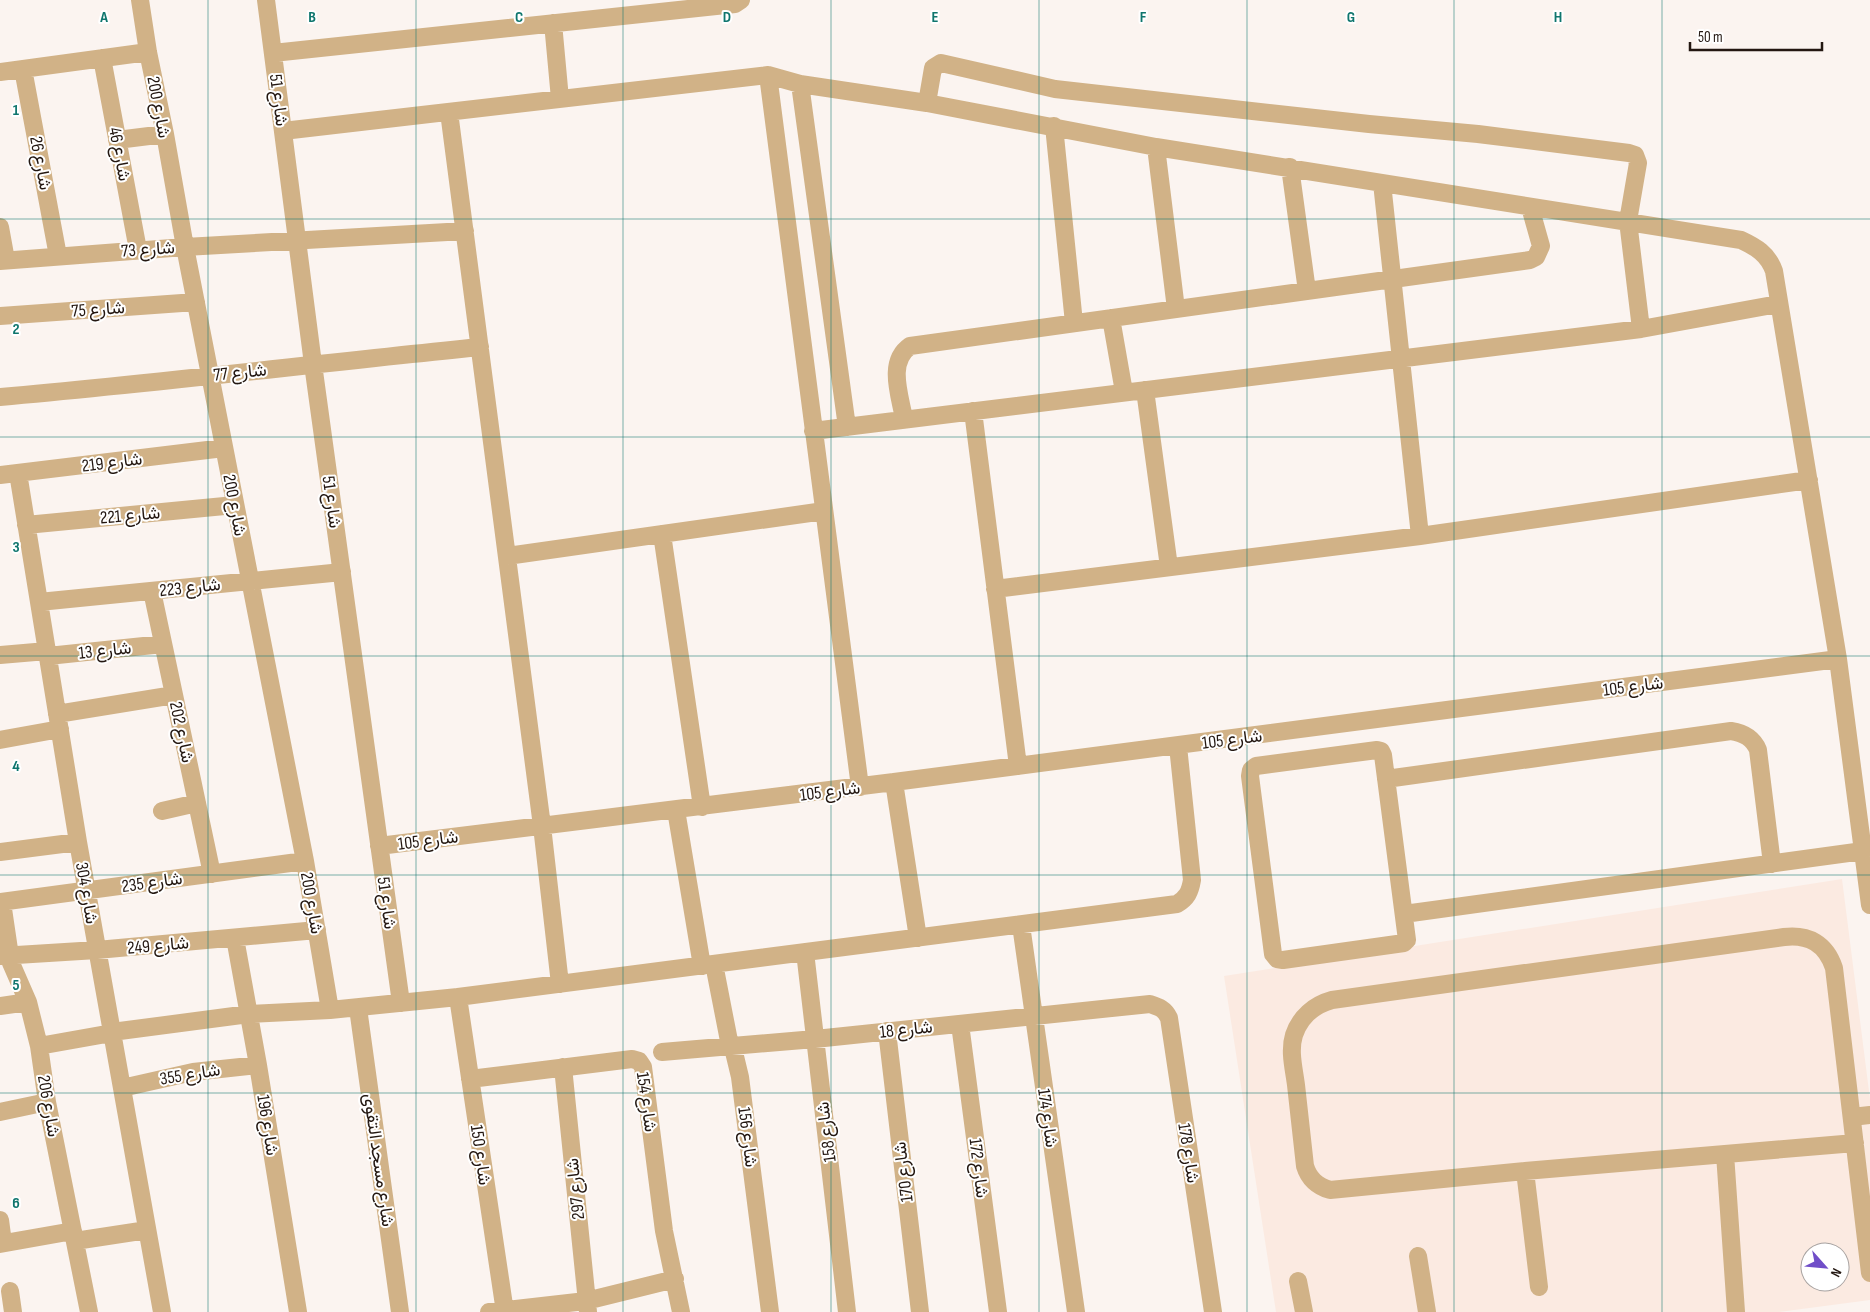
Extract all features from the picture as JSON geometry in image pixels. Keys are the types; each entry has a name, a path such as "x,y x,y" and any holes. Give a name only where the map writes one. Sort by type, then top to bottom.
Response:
{"street":[{"name":"شارع 200","path":"140,0 148,52 249,581 305,861 330,1010"},
{"name":"شارع 51","path":"266,0 401,1004"},
{"path":"273,53 735,4 741,0"},
{"path":"552,23 560,99"},
{"path":"0,72 148,52"},
{"name":"شارع 46","path":"102,58 138,250"},
{"path":"928,103 933,68 940,63 1055,88 1369,124 1478,134 1630,153 1635,155 1638,163 1628,221 1640,329"},
{"name":"شارع 26","path":"23,69 58,256"},
{"path":"768,75 860,787"},
{"path":"283,131 768,75 800,84 928,103 1156,147 1628,221 1740,240 1756,247 1770,262 1774,271 1838,659 1870,905"},
{"path":"800,84 846,426"},
{"path":"449,112 542,826 560,984"},
{"path":"1054,126 1074,323"},
{"path":"117,140 165,134"},
{"path":"1156,147 1176,309"},
{"path":"1290,167 1307,291"},
{"path":"1382,183 1420,536"},
{"path":"904,419 896,373 897,362 902,352 910,346 1530,260 1536,257 1541,246 1530,207"},
{"path":"0,227 3,260"},
{"name":"شارع 73","path":"3,260 185,247 465,231"},
{"name":"شارع 75","path":"0,316 196,302"},
{"path":"813,431 1640,329 1778,304"},
{"path":"1111,318 1124,392"},
{"name":"شارع 77","path":"0,397 130,386 210,375 480,348"},
{"path":"1145,390 1168,567"},
{"path":"973,411 1018,766"},
{"name":"شارع 219","path":"0,475 224,448"},
{"name":"شارع 304","path":"18,473 78,842 162,1312"},
{"path":"995,589 1420,536 1809,480"},
{"name":"شارع 221","path":"26,525 235,506"},
{"path":"507,556 824,511"},
{"path":"662,534 702,807"},
{"name":"شارع 223","path":"39,602 342,572"},
{"name":"شارع 202","path":"152,591 212,874"},
{"name":"شارع 13","path":"0,655 163,644"},
{"name":"شارع 105","path":"379,846 860,787 1838,659"},
{"path":"0,740 58,722 174,695"},
{"path":"1386,779 1731,731 1738,732 1751,739 1758,750 1772,864"},
{"path":"39,1046 112,1032 249,1014 401,1004 1177,904 1185,899 1190,892 1192,880 1178,746"},
{"path":"1381,751 1404,914 1407,940 1404,943 1283,960 1277,959 1273,954 1250,776 1251,770 1256,766 1381,751"},
{"path":"894,782 918,938"},
{"path":"162,811 197,803"},
{"name":"شارع 156","path":"676,810 708,965 740,1077 770,1312"},
{"path":"0,852 78,842"},
{"path":"1404,914 1863,851"},
{"name":"شارع 235","path":"1,902 305,861"},
{"name":"شارع 206","path":"1,902 5,956 28,1002 39,1046 47,1102 89,1312"},
{"name":"شارع 174","path":"1021,924 1076,1312"},
{"name":"شارع 249","path":"5,956 97,950 317,930"},
{"path":"1855,1143 1525,1171 1330,1190 1316,1184 1307,1173 1305,1166 1293,1059 1294,1037 1304,1017 1316,1006 1332,1000 1784,937 1803,936 1820,944 1827,951 1834,968 1852,1117 1855,1143 1870,1273"},
{"name":"شارع 196","path":"236,938 298,1312"},
{"name":"شارع 158","path":"805,952 847,1312"},
{"name":"شارع 150","path":"458,997 499,1311"},
{"path":"0,1006 28,1002"},
{"name":"شارع 18","path":"662,1052 887,1032 1150,1004"},
{"name":"شارع 178","path":"1150,1004 1160,1007 1167,1013 1169,1018 1213,1312"},
{"name":"شارع مسجد التقوى","path":"358,1008 400,1312"},
{"name":"شارع 172","path":"960,1024 998,1312"},
{"name":"شارع 170","path":"887,1032 920,1312"},
{"name":"شارع 154","path":"470,1079 632,1059 636,1059 642,1064 664,1231 681,1312"},
{"name":"شارع 355","path":"122,1088 193,1072 258,1065"},
{"name":"شارع 297","path":"563,1067 587,1306"},
{"path":"0,1112 47,1102"},
{"path":"1852,1117 1870,1115"},
{"path":"1725,1154 1736,1312"},
{"path":"1525,1171 1539,1287"},
{"path":"0,1220 2,1243 147,1230"},
{"path":"1418,1256 1427,1312"},
{"path":"499,1311 587,1306 675,1279"},
{"path":"1298,1281 1304,1312"},
{"path":"10,1291 13,1312"}],"shaded area":[{"path":"1842,879 1870,1099 1870,1300 1779,1312 1276,1312 1224,976"}]}
